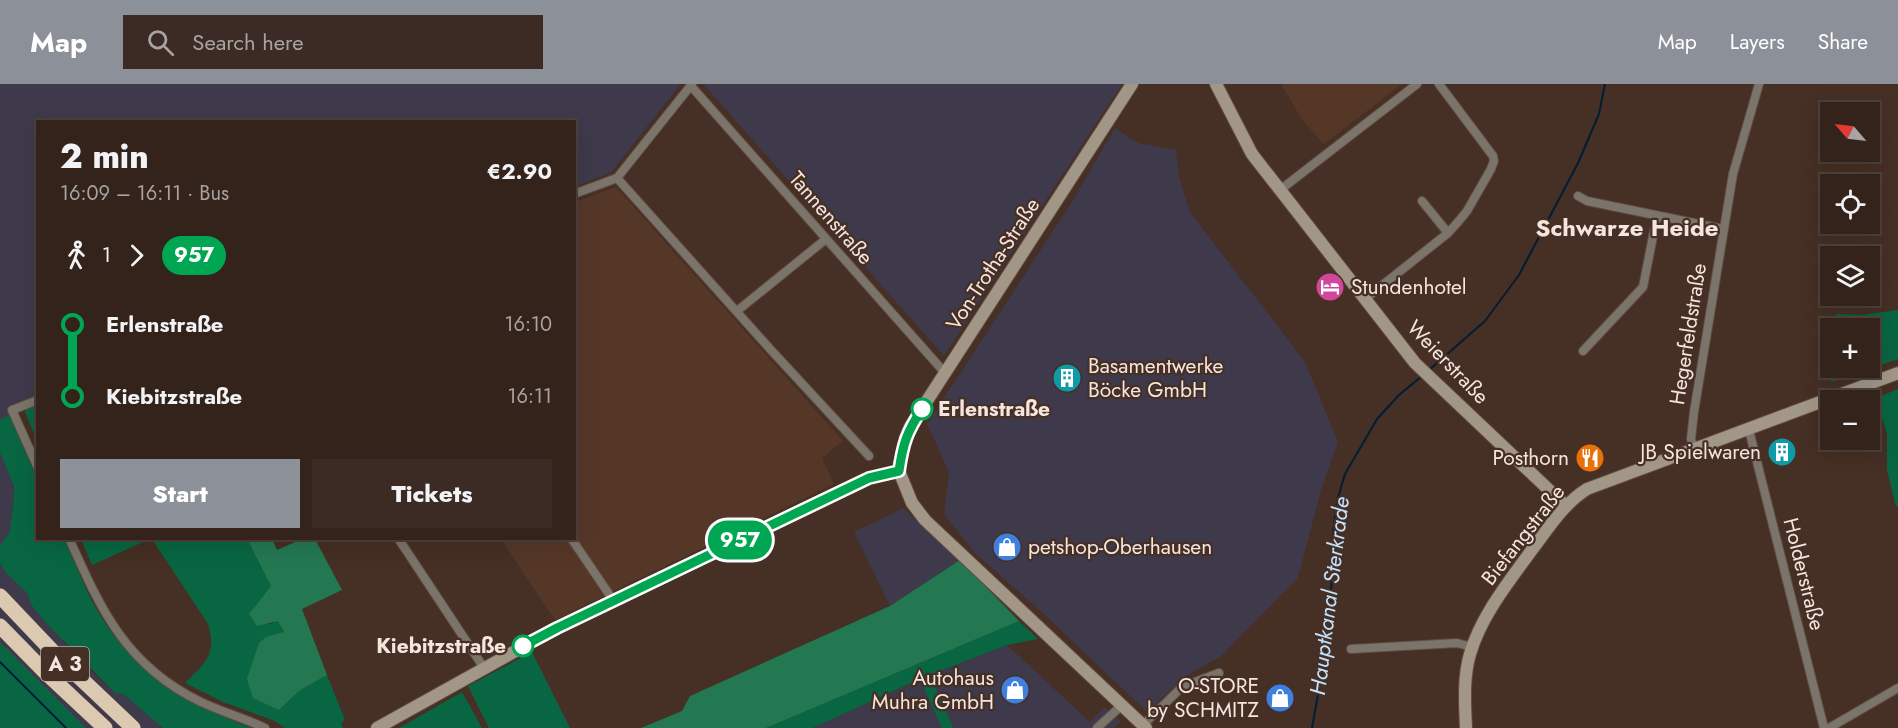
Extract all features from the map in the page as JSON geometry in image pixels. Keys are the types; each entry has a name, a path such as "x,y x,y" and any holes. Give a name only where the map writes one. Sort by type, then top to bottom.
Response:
{"highway":[{"name":"A 3","path":"0,596 57,656 133,728"},
{"name":"A 3","path":"0,626 105,728"}],"main road":[{"name":"Von-Trotha-Straße","path":"899,471 907,433 1132,84"},
{"name":"Weierstraße","path":"1216,84 1252,154 1415,363 1566,506"},
{"name":"Biefangstraße","path":"1467,728 1467,665 1472,647 1494,603 1566,506 1587,489 1898,373"},
{"path":"377,728 557,628 869,478 899,471 912,503 925,520 1145,727"}],"street":[{"path":"1280,190 1417,84"},
{"path":"1365,299 1448,233 1467,211 1494,161 1493,156 1439,84"},
{"name":"Hegerfeldstraße","path":"1694,450 1691,439 1694,412 1723,229 1734,169 1760,84"},
{"name":"Tannenstraße","path":"692,85 945,373"},
{"path":"576,193 617,178 692,85"},
{"path":"617,178 869,456"},
{"path":"1578,196 1587,201 1723,229"},
{"path":"1422,201 1448,233"},
{"path":"1583,351 1643,287 1657,216"},
{"path":"737,311 826,239"},
{"path":"36,401 12,410 36,464"},
{"name":"Holderstraße","path":"1749,430 1824,728"},
{"path":"70,540 104,613 119,635 144,662 162,678 189,696 265,728"},
{"path":"399,540 484,668"},
{"path":"572,540 614,600"},
{"path":"1351,649 1456,644 1472,647"},
{"path":"1145,727 1182,687 1219,673"},
{"path":"1829,728 1898,688"},
{"path":"1098,728 1122,705"}],"shaded area":[{"path":"0,84 681,84 611,172 576,187 576,120 36,120 36,404 0,420"},
{"path":"703,84 1122,84 944,356"},
{"path":"1281,84 1402,84 1324,144 1303,121"},
{"name":"Basamentwerke Böcke GmbH","path":"1115,128 1138,143 1176,150 1179,177 1190,212 1305,362 1338,442 1321,490 1298,578 1221,656 1186,676 1147,712 1045,615 975,553 944,514 949,472 927,424 1070,205"},
{"path":"616,187 843,441 822,458 834,484 555,620 502,540 576,540 576,202"},
{"path":"0,453 14,486 14,496 10,533 0,545"},
{"path":"903,508 960,560 890,606 854,532"},
{"path":"0,563 6,573 27,593 32,606 47,624 89,669 115,693 123,694 163,728 0,728"},
{"path":"1007,645 1090,722 1104,707 1121,722 1113,728 813,728 921,679"}],"green space":[{"path":"1898,310 1898,359 1880,365 1880,318 1836,318 1836,314 1862,315"},
{"path":"1831,378 1843,378 1831,382"},
{"path":"1898,389 1898,506 1896,507 1887,470 1887,434 1880,411 1880,396"},
{"path":"36,404 36,439 25,412"},
{"path":"9,415 36,476 36,540 64,540 97,610 111,632 127,651 164,683 205,708 252,728 163,728 123,694 115,693 32,606 27,593 6,573 0,563 0,545 10,532 14,486 0,453 0,420"},
{"path":"81,540 148,540 92,565"},
{"path":"153,540 248,540 271,586 268,625 278,620 284,633 274,635 279,710 299,691 327,675 345,720 341,723 343,728 285,728 275,721 223,702 185,683 208,657 211,643 208,624"},
{"path":"248,540 272,540 277,550 300,540 316,540 342,590 302,609 327,675 299,691 279,710 253,698 247,679 259,643 266,637 284,632 278,621 257,626 249,614 271,586"},
{"path":"960,560 1019,621 766,728 641,728 682,711 690,696 890,606"},
{"path":"1019,621 1038,639 1007,645 930,675 953,728 942,728 920,679 813,728 766,728"},
{"path":"0,642 86,728 0,728"},
{"path":"532,652 570,728 489,728 468,686"},
{"path":"462,692 482,728 399,728"}],"waterway":[{"name":"Hauptkanal Sterkrade","path":"1429,370 1485,321 1519,275 1578,163 1599,114 1605,84"},
{"name":"Hauptkanal Sterkrade","path":"1312,728 1330,627 1333,533 1337,501 1345,474 1377,419 1399,395 1422,376"},
{"path":"0,662 66,728"}],"bus line":[{"name":"957","path":"523,646 869,478 899,471 905,439 922,409"}],"place":[{"name":"Stundenhotel","path":"1330,287"},
{"name":"Basamentwerke Böcke GmbH","path":"1067,378"},
{"name":"Erlenstraße","path":"922,409"},
{"name":"JB Spielwaren","path":"1782,452"},
{"name":"Posthorn","path":"1590,458"},
{"name":"petshop-Oberhausen","path":"1007,547"},
{"name":"Kiebitzstraße","path":"523,646"},
{"name":"Autohaus Muhra GmbH","path":"1015,690"},
{"name":"O-STORE by SCHMITZ","path":"1280,698"}],"district":[{"name":"Schwarze Heide","path":"1627,228"}]}
